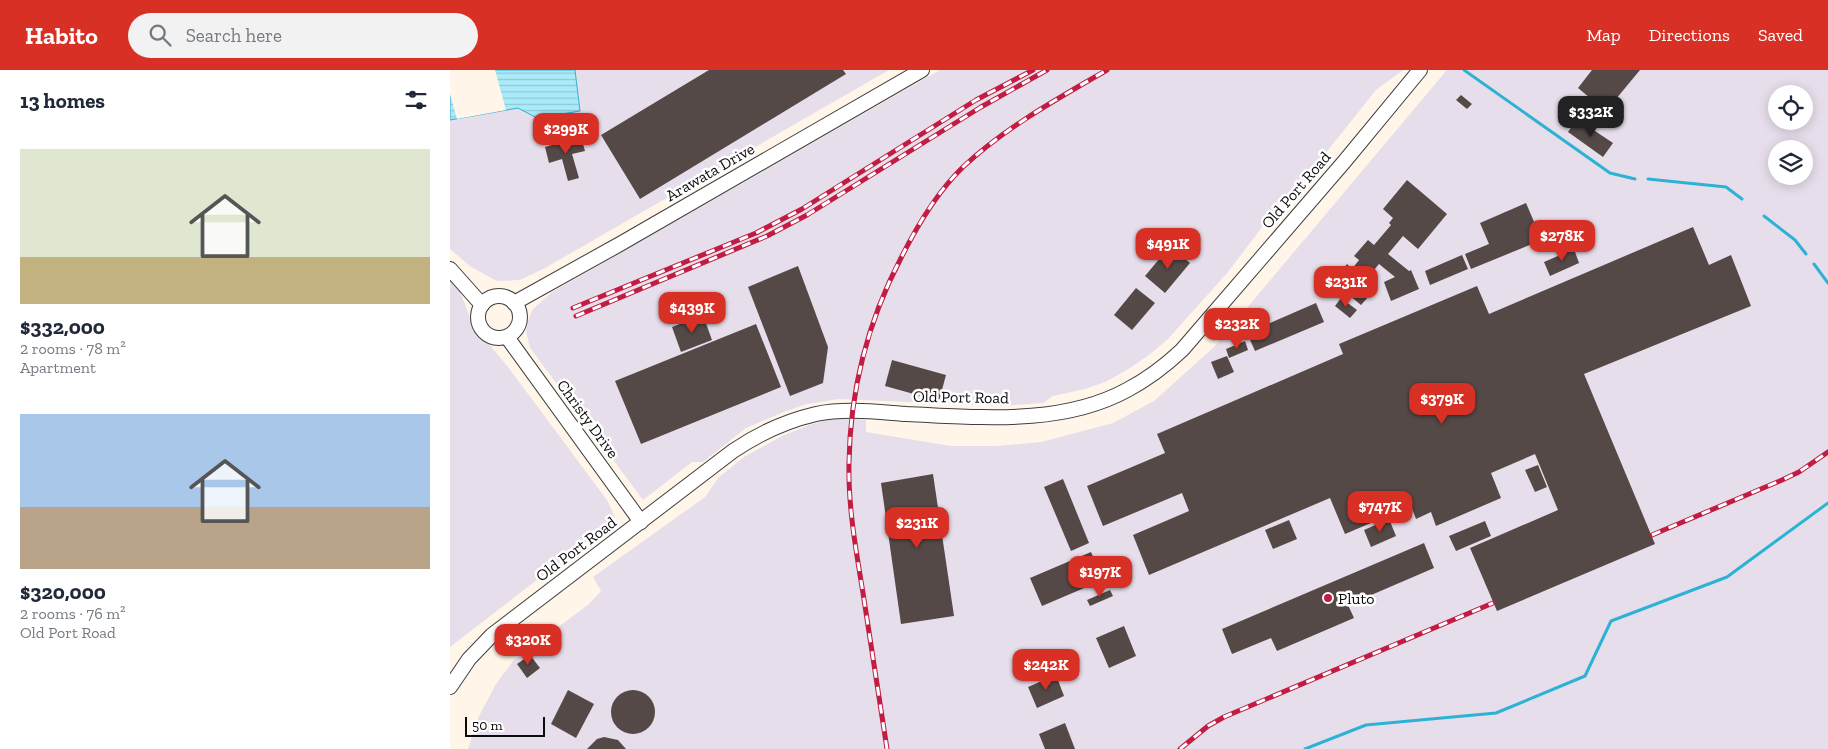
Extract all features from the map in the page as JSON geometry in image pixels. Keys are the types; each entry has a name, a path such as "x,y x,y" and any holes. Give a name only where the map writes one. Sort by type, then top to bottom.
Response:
{"street":[{"name":"Arawata Drive","path":"514,303 922,70"},
{"name":"Old Port Road","path":"450,687 469,659 492,635 733,451 767,431 799,419 834,411 956,416 1029,416 1070,410 1097,403 1134,387 1162,368 1182,350 1344,162 1420,70"},
{"path":"450,269 482,305"},
{"path":"497,296 509,299 518,308 519,321 517,328 507,337 494,338 482,330 478,318 482,305 497,296"},
{"name":"Christy Drive","path":"507,337 642,522"}],"shaded area":[{"path":"450,70 889,70 545,268 520,280 497,281 471,267 450,249"},
{"path":"940,70 1403,70 1376,90 1296,189 1278,206 1228,272 1168,339 1127,370 1105,382 1085,389 1053,396 1043,403 1001,406 839,399 807,404 746,428 703,462 692,462 643,500 530,348 526,331 533,309 552,292"},
{"path":"1447,70 1828,70 1828,749 468,749 479,716 496,684 513,661 589,604 601,591 593,577 705,497 718,478 744,457 782,436 809,425 834,418 846,418 866,420 866,432 951,446 996,446 1041,442 1113,423 1154,401 1214,347"},
{"path":"450,278 459,289 472,323 508,367 607,500 615,517 611,523 450,647"}],"water":[{"path":"450,70 575,70 580,111 537,118 518,108 450,120"}],"pier":[{"path":"450,70 495,70 506,110 457,119 450,94"}],"building":[{"path":"709,70 843,70 846,74 640,199 601,135"},
{"path":"1592,70 1640,70 1606,111 1578,88"},
{"path":"1461,95 1472,104 1467,109 1456,100"},
{"path":"1577,119 1613,143 1603,157 1568,132"},
{"path":"581,137 585,151 572,154 579,178 568,181 562,159 549,163 545,147"},
{"path":"1407,180 1447,214 1418,249 1403,236 1388,254 1409,271 1411,270 1419,289 1391,301 1384,282 1395,277 1379,264 1363,279 1366,282 1360,289 1369,296 1361,305 1333,282 1347,264 1352,269 1359,260 1354,256 1368,240 1374,245 1391,225 1389,223 1393,218 1383,209"},
{"path":"1526,203 1535,224 1531,226 1537,242 1471,269 1465,254 1489,244 1480,223"},
{"path":"1693,227 1709,265 1731,255 1751,306 1584,374 1655,544 1497,611 1470,548 1558,510 1535,454 1491,473 1501,498 1436,526 1431,512 1416,519 1411,506 1345,534 1330,498 1149,575 1133,535 1189,511 1182,493 1103,526 1087,486 1165,453 1157,434 1343,354 1339,344 1477,286 1489,314"},
{"path":"1170,246 1190,263 1165,293 1145,276"},
{"path":"1574,249 1579,263 1550,276 1544,262"},
{"path":"1462,255 1468,269 1430,285 1425,271"},
{"path":"798,266 828,347 823,383 790,396 748,287"},
{"path":"1136,288 1155,303 1132,330 1114,315"},
{"path":"1341,298 1357,310 1350,318 1335,306"},
{"path":"1316,303 1324,322 1255,351 1247,333"},
{"path":"703,315 712,340 681,352 672,327"},
{"path":"756,324 781,387 641,444 615,381"},
{"path":"1245,341 1248,350 1229,358 1226,349"},
{"path":"1227,356 1234,372 1218,379 1211,362"},
{"path":"892,360 946,375 939,401 885,386"},
{"path":"1538,465 1547,487 1535,492 1525,470"},
{"path":"933,474 954,616 901,624 881,483"},
{"path":"1063,479 1089,543 1071,551 1044,487"},
{"path":"1389,519 1396,536 1371,547 1364,530"},
{"path":"1289,520 1297,539 1273,549 1265,530"},
{"path":"1485,521 1491,536 1456,551 1449,536"},
{"name":"Pluto","path":"1424,543 1434,568 1348,605 1354,618 1277,651 1271,638 1232,654 1222,629"},
{"path":"1091,552 1103,580 1042,606 1030,578"},
{"path":"1110,590 1113,596 1090,606 1087,600"},
{"path":"1124,626 1136,656 1109,668 1096,638"},
{"path":"1047,651 1051,662 1043,665 1039,655"},
{"path":"530,655 540,668 527,678 517,664"},
{"path":"1056,675 1064,696 1037,708 1028,687"},
{"path":"568,690 594,704 576,738 551,724"},
{"path":"633,690 645,694 651,700 655,712 651,724 645,730 633,734 621,730 615,724 611,712 615,700 621,694"},
{"path":"1065,723 1075,749 1045,749 1039,734"},
{"path":"604,737 618,740 626,749 587,749 597,739"}],"waterway":[{"path":"1464,70 1610,173 1635,179"},
{"path":"1648,179 1726,187 1742,199"},
{"path":"1764,216 1795,240 1806,254"},
{"path":"1814,264 1828,283"},
{"path":"1305,749 1366,725 1496,713 1585,676 1611,621 1727,577 1828,503"}],"railway":[{"path":"573,308 756,233 802,209 976,100 1033,70"},
{"path":"576,316 767,236 807,215 981,107 1047,70"},
{"path":"887,749 855,545 849,479 853,410 857,384 870,332 889,282 907,246 928,210 963,167 1014,126 1107,70"},
{"path":"1652,535 1799,472 1828,452"},
{"path":"1180,749 1208,726 1224,717 1493,603"}],"place":[{"name":"Pluto","path":"1328,598"}]}
